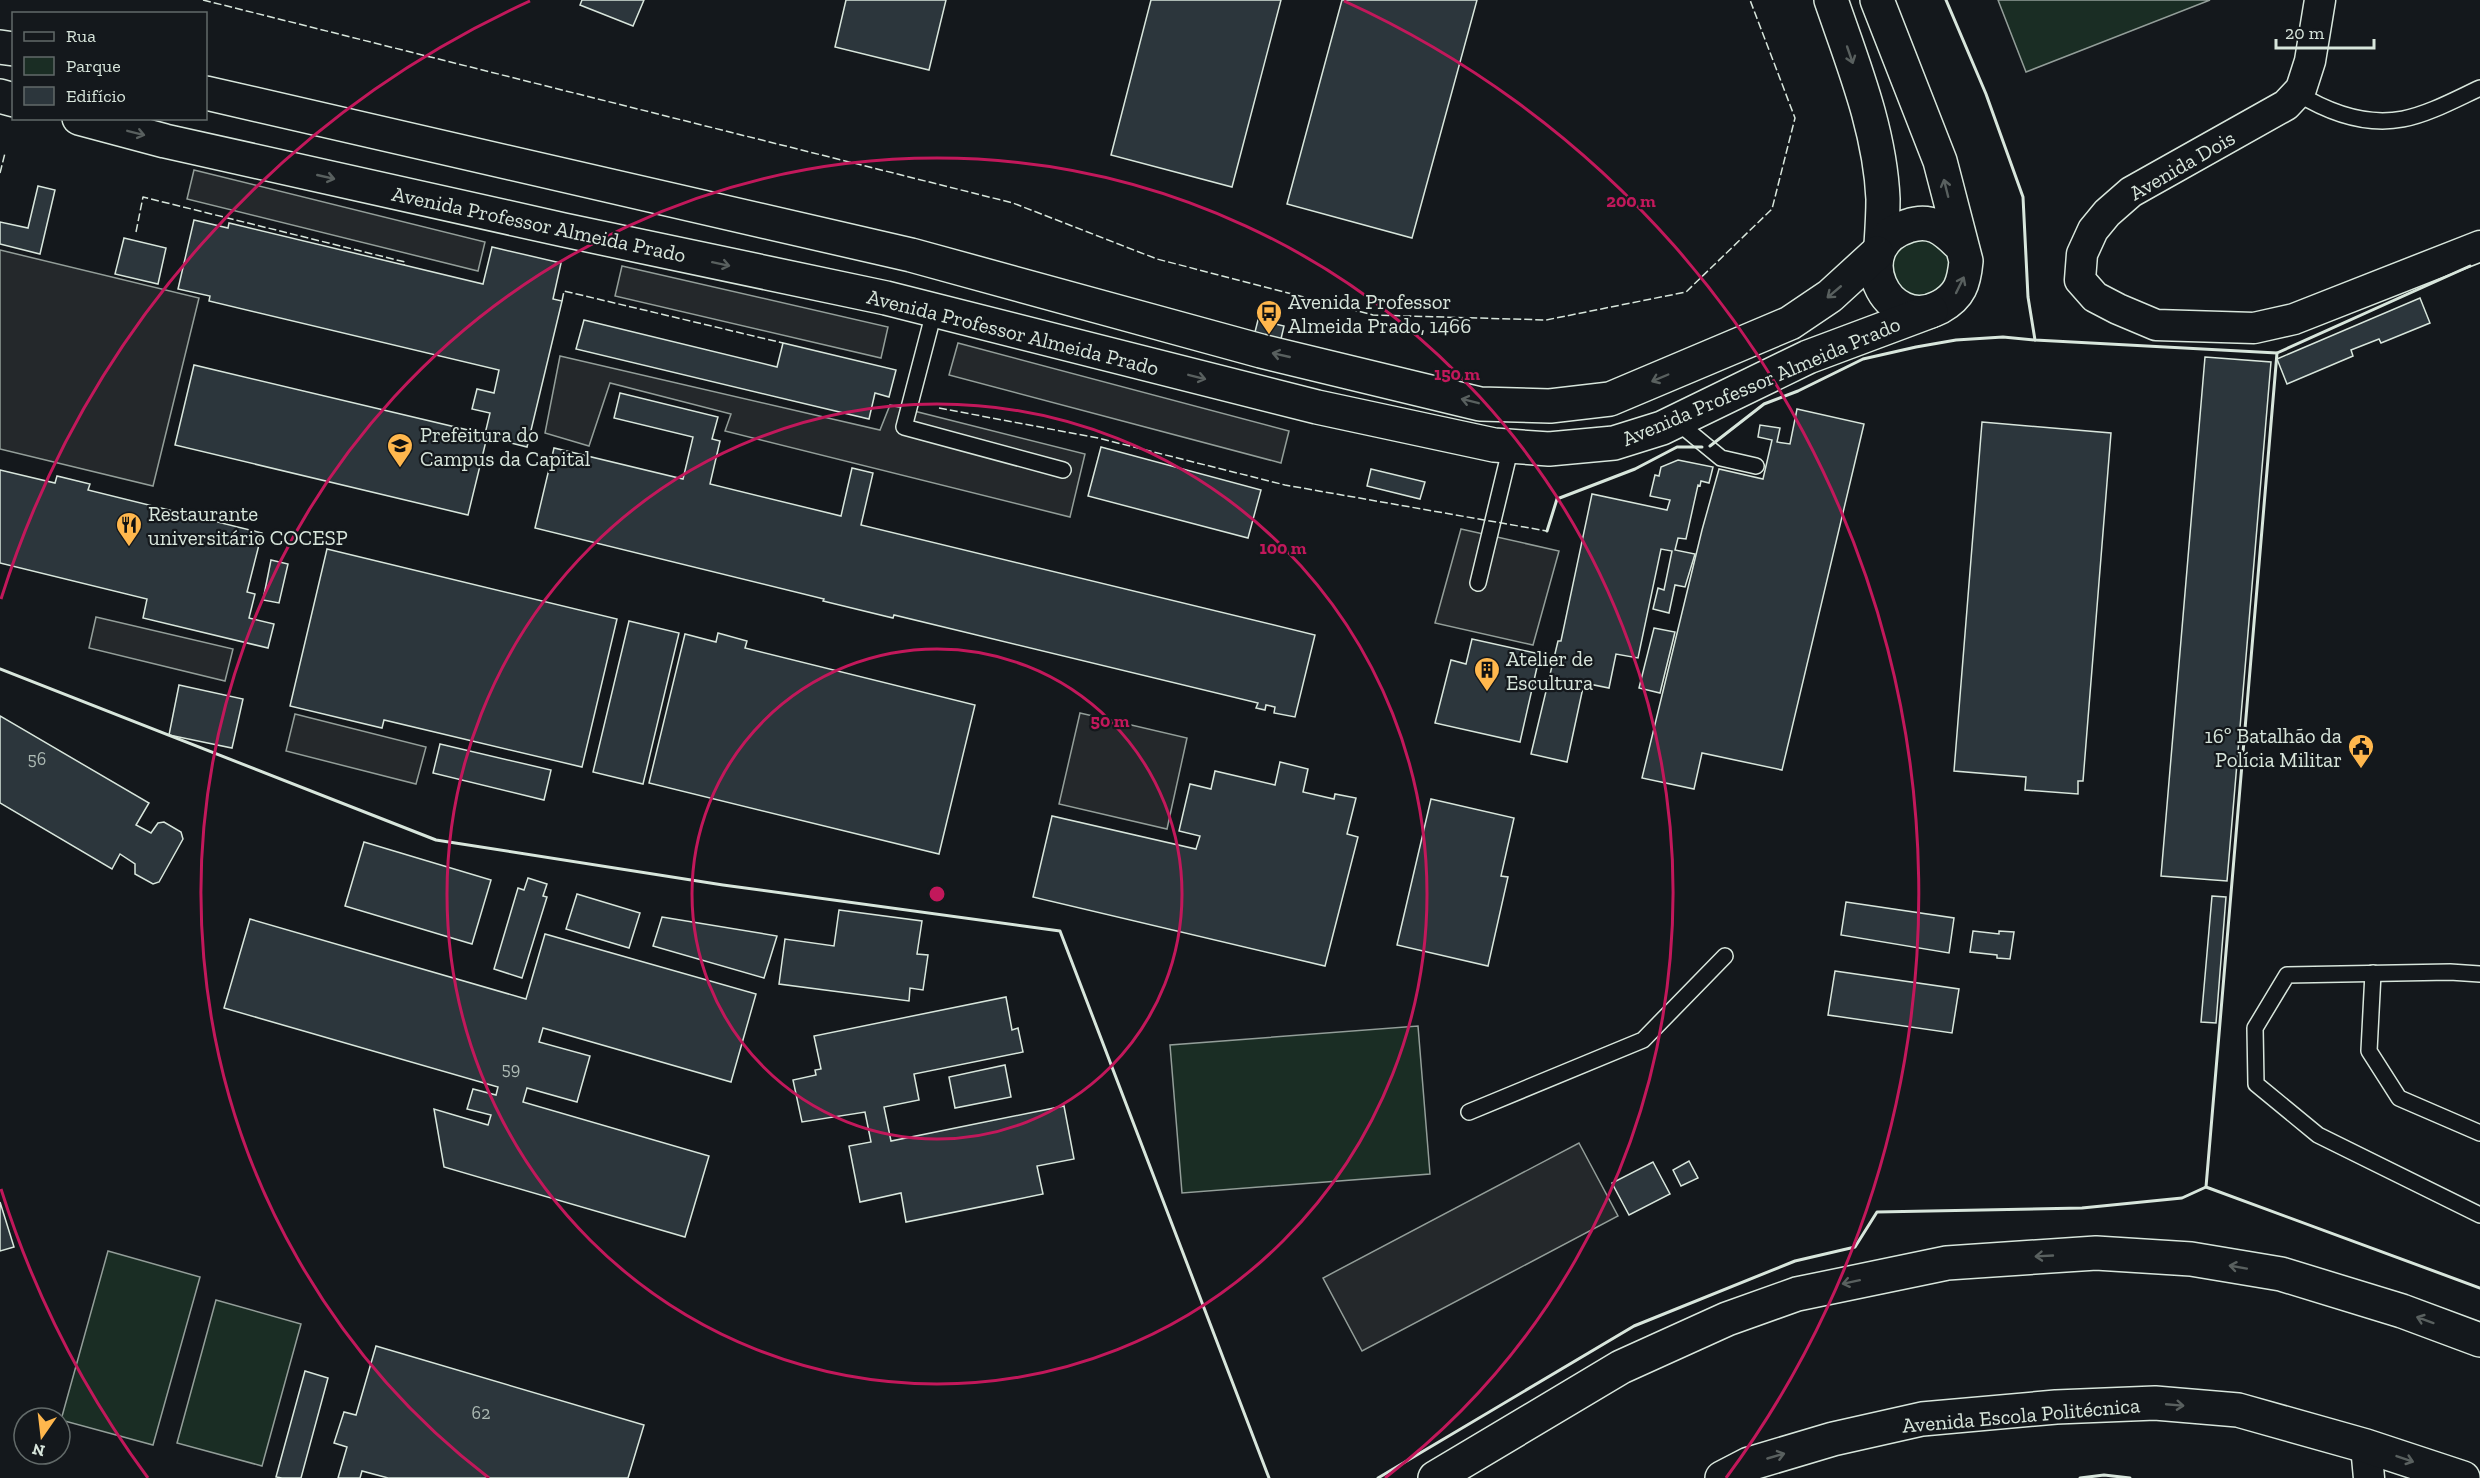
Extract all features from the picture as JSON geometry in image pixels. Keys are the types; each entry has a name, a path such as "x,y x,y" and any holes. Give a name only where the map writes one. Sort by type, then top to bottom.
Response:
{"main road":[{"path":"1831,0 1866,102 1879,164 1883,199 1876,277 1887,298 1907,311 1931,312 1953,300 1965,279 1966,261 1940,161 1877,0"},
{"name":"Avenida Professor Almeida Prado","path":"207,93 911,255 1261,351 1480,404 1550,406 1610,399 1790,323 1830,296 1879,249"},
{"name":"Avenida Professor Almeida Prado","path":"86,120 165,141 484,213 886,298 934,312 1317,407 1494,445 1550,449 1614,443 1676,420 1808,357 1931,312"},
{"path":"1879,249 1895,230 1918,222 1943,228 1960,245"},
{"path":"845,239 853,252 857,267 855,280 846,291"},
{"path":"886,298 885,288 891,271 899,262 911,255"},
{"path":"1435,1478 1621,1367 1727,1319 1797,1294 1947,1263 2096,1253 2191,1259 2282,1274 2402,1311 2480,1340"},
{"name":"Avenida Escola Politécnica","path":"1722,1478 1760,1461 1833,1439 1922,1419 2056,1407 2155,1403 2238,1410 2366,1446 2463,1478"}],"street":[{"name":"Avenida Dois","path":"2320,0 2310,61 2301,89 2286,105 2131,192 2107,213 2093,230 2082,254 2080,280 2095,297 2156,325 2254,328 2294,319 2480,246"},
{"path":"2366,1446 2369,1478"}],"lane":[{"path":"2297,93 2329,111 2384,120 2403,119 2480,88"},
{"path":"934,312 904,427 1063,470"},
{"path":"1676,420 1720,458 1756,466"},
{"path":"1478,583 1511,446"},
{"path":"1469,1112 1643,1040 1725,956"},
{"path":"2480,975 2450,972 2288,975 2255,1028 2256,1084 2318,1135 2480,1215"},
{"path":"2373,973 2369,1051 2399,1098 2480,1133"}],"green space":[{"path":"1998,0 2210,0 2026,72"},
{"path":"1934,236 1957,269 1935,302 1896,295 1888,256 1896,245"},
{"path":"1418,1026 1430,1174 1182,1193 1170,1045"},
{"path":"108,1251 200,1277 153,1445 72,1423 72,1406 65,1406"},
{"path":"216,1300 301,1324 262,1466 177,1443"}],"shaded area":[{"path":"194,170 485,242 478,271 187,199"},
{"path":"0,250 199,298 153,486 0,449"},
{"path":"622,266 888,327 881,358 615,296"},
{"path":"958,343 1289,431 1281,463 949,375"},
{"path":"560,356 880,430 890,405 1085,454 1070,517 725,431 731,414 610,383 589,446 545,433"},
{"path":"1461,529 1559,551 1533,645 1435,623"},
{"path":"96,617 233,649 225,681 89,648"},
{"path":"1080,713 1187,738 1167,829 1059,804"},
{"path":"295,714 426,747 416,784 286,751"},
{"path":"1579,1143 1618,1216 1362,1351 1323,1278"}],"building":[{"path":"582,0 644,0 633,26 580,5"},
{"path":"846,0 946,0 929,70 835,47"},
{"path":"1151,0 1281,0 1232,187 1111,155"},
{"path":"1342,0 1477,0 1412,238 1287,204"},
{"path":"38,186 55,190 40,254 0,244 0,222 28,228"},
{"path":"194,220 228,228 229,223 483,284 492,247 561,263 553,299 562,301 527,447 487,437 468,515 175,445 194,365 485,434 490,413 472,409 477,389 494,393 499,370 209,301 210,296 178,289"},
{"path":"124,238 166,248 158,284 115,274"},
{"path":"2420,298 2430,323 2381,343 2379,339 2351,350 2353,356 2287,384 2277,359"},
{"path":"584,320 777,367 783,343 896,370 889,397 875,393 869,419 576,349"},
{"path":"1258,320 1284,326 1280,343 1254,336"},
{"path":"2205,357 2271,362 2227,881 2161,876"},
{"path":"620,393 718,417 712,439 720,441 710,484 841,516 852,468 873,473 861,525 1315,635 1295,717 1274,713 1275,707 1266,705 1265,710 1256,708 1258,703 894,615 893,618 535,528 554,448 683,479 693,437 614,418"},
{"path":"1797,409 1864,424 1782,770 1702,753 1694,789 1642,778 1719,469 1763,479 1772,440 1758,437 1760,425 1780,428 1777,442 1790,444"},
{"path":"1982,422 2111,433 2083,781 2078,781 2078,794 2025,790 2026,777 1954,771"},
{"path":"1101,447 1261,490 1248,538 1088,496"},
{"path":"1678,460 1713,467 1709,483 1701,481 1700,486 1698,485 1686,539 1678,538 1675,550 1695,554 1685,587 1675,585 1669,613 1653,609 1658,588 1664,590 1672,551 1661,549 1638,658 1616,654 1609,688 1584,683 1567,762 1531,754 1558,641 1561,641 1592,494 1667,510 1670,500 1650,496 1655,475 1659,476 1661,467"},
{"path":"1371,469 1425,482 1420,499 1367,486"},
{"name":"Restaurante universitário COCESP","path":"0,470 55,483 57,476 90,484 88,490 262,533 247,592 255,594 249,618 274,624 268,648 143,618 147,599 0,563"},
{"path":"327,549 617,619 582,767 384,720 382,728 290,706"},
{"path":"271,560 288,564 279,603 263,600"},
{"path":"629,621 679,633 643,784 593,772"},
{"path":"1654,628 1675,632 1660,693 1639,688"},
{"path":"718,633 747,641 745,648 975,705 939,854 649,783 685,634 716,642"},
{"name":"Atelier de Escultura","path":"1472,639 1540,654 1520,742 1435,723 1451,660 1466,664"},
{"path":"179,685 243,699 232,748 169,735"},
{"path":"0,716 149,803 136,825 151,833 158,823 164,822 181,832 183,839 159,882 153,884 135,874 135,864 120,854 112,869 0,803"},
{"path":"440,744 551,770 544,800 433,773"},
{"path":"1280,762 1308,769 1303,792 1334,799 1335,794 1356,798 1347,834 1358,837 1325,966 1033,897 1052,816 1196,849 1200,836 1179,831 1190,784 1211,789 1215,771 1275,785"},
{"path":"1431,799 1514,818 1501,876 1508,877 1488,966 1397,945"},
{"path":"364,842 491,880 472,944 345,906"},
{"path":"528,878 547,884 543,896 547,897 522,978 494,969 518,888 524,890"},
{"path":"577,894 640,913 629,948 566,929"},
{"path":"2212,896 2226,897 2216,1023 2201,1022"},
{"path":"1846,902 1954,918 1949,953 1841,935"},
{"path":"839,910 922,921 917,954 928,955 923,990 910,988 909,1001 779,984 785,939 834,946"},
{"path":"662,917 777,936 764,978 653,946"},
{"path":"250,919 526,999 545,934 756,994 731,1082 543,1028 539,1042 590,1056 577,1102 527,1088 523,1102 709,1156 685,1237 444,1167 434,1109 488,1125 491,1115 467,1109 473,1089 496,1095 498,1087 224,1008"},
{"path":"1973,931 1999,934 1999,931 2014,932 2010,959 1970,952"},
{"path":"1835,971 1959,989 1952,1033 1828,1015"},
{"path":"1006,997 1012,1030 1018,1028 1023,1052 914,1074 919,1100 884,1107 891,1141 1064,1106 1074,1159 1037,1166 1043,1194 906,1222 901,1193 860,1202 849,1146 871,1142 865,1112 802,1122 793,1080 816,1075 815,1070 821,1069 814,1036"},
{"path":"1005,1065 1011,1097 955,1108 949,1077"},
{"path":"1689,1161 1698,1178 1681,1186 1673,1170"},
{"path":"1653,1162 1670,1194 1629,1215 1612,1183"},
{"path":"0,1202 14,1247 0,1251"},
{"path":"376,1346 644,1425 628,1478 388,1478 362,1471 360,1478 338,1478 347,1447 334,1443 344,1412 356,1415"},
{"path":"305,1371 328,1378 301,1478 276,1477"}],"fence":[{"path":"203,0 1013,203 1157,259 1373,315 1546,320 1686,292 1772,209 1795,118 1750,0"},
{"path":"0,173 5,153"},
{"path":"136,232 143,197 405,262 404,265"},
{"path":"562,301 564,291 783,343"},
{"path":"939,408 1098,438 1285,485 1547,531"}],"wall":[{"path":"1946,0 1986,94 2023,197 2028,297 2035,340 2277,353"},
{"path":"2470,266 2277,353 2206,1187 2480,1288"},
{"path":"1710,446 1764,404 1798,391 1863,359 1956,340 2003,337 2035,340"},
{"path":"1547,531 1557,499 1635,469 1677,447 1702,447"},
{"path":"0,669 436,840 723,885 1060,931 1269,1478"},
{"path":"1378,1478 1634,1326 1795,1261 1855,1247 1877,1212 2082,1208 2182,1198 2206,1187"},
{"path":"2080,1478 2104,1475 2130,1478"}],"place":[{"name":"Avenida Professor Almeida Prado, 1466","path":"1269,336"},
{"name":"Prefeitura do Campus da Capital","path":"400,469"},
{"name":"Restaurante universitário COCESP","path":"129,548"},
{"name":"Atelier de Escultura","path":"1487,693"},
{"name":"16º Batalhão da Polícia Militar","path":"2361,770"}]}
